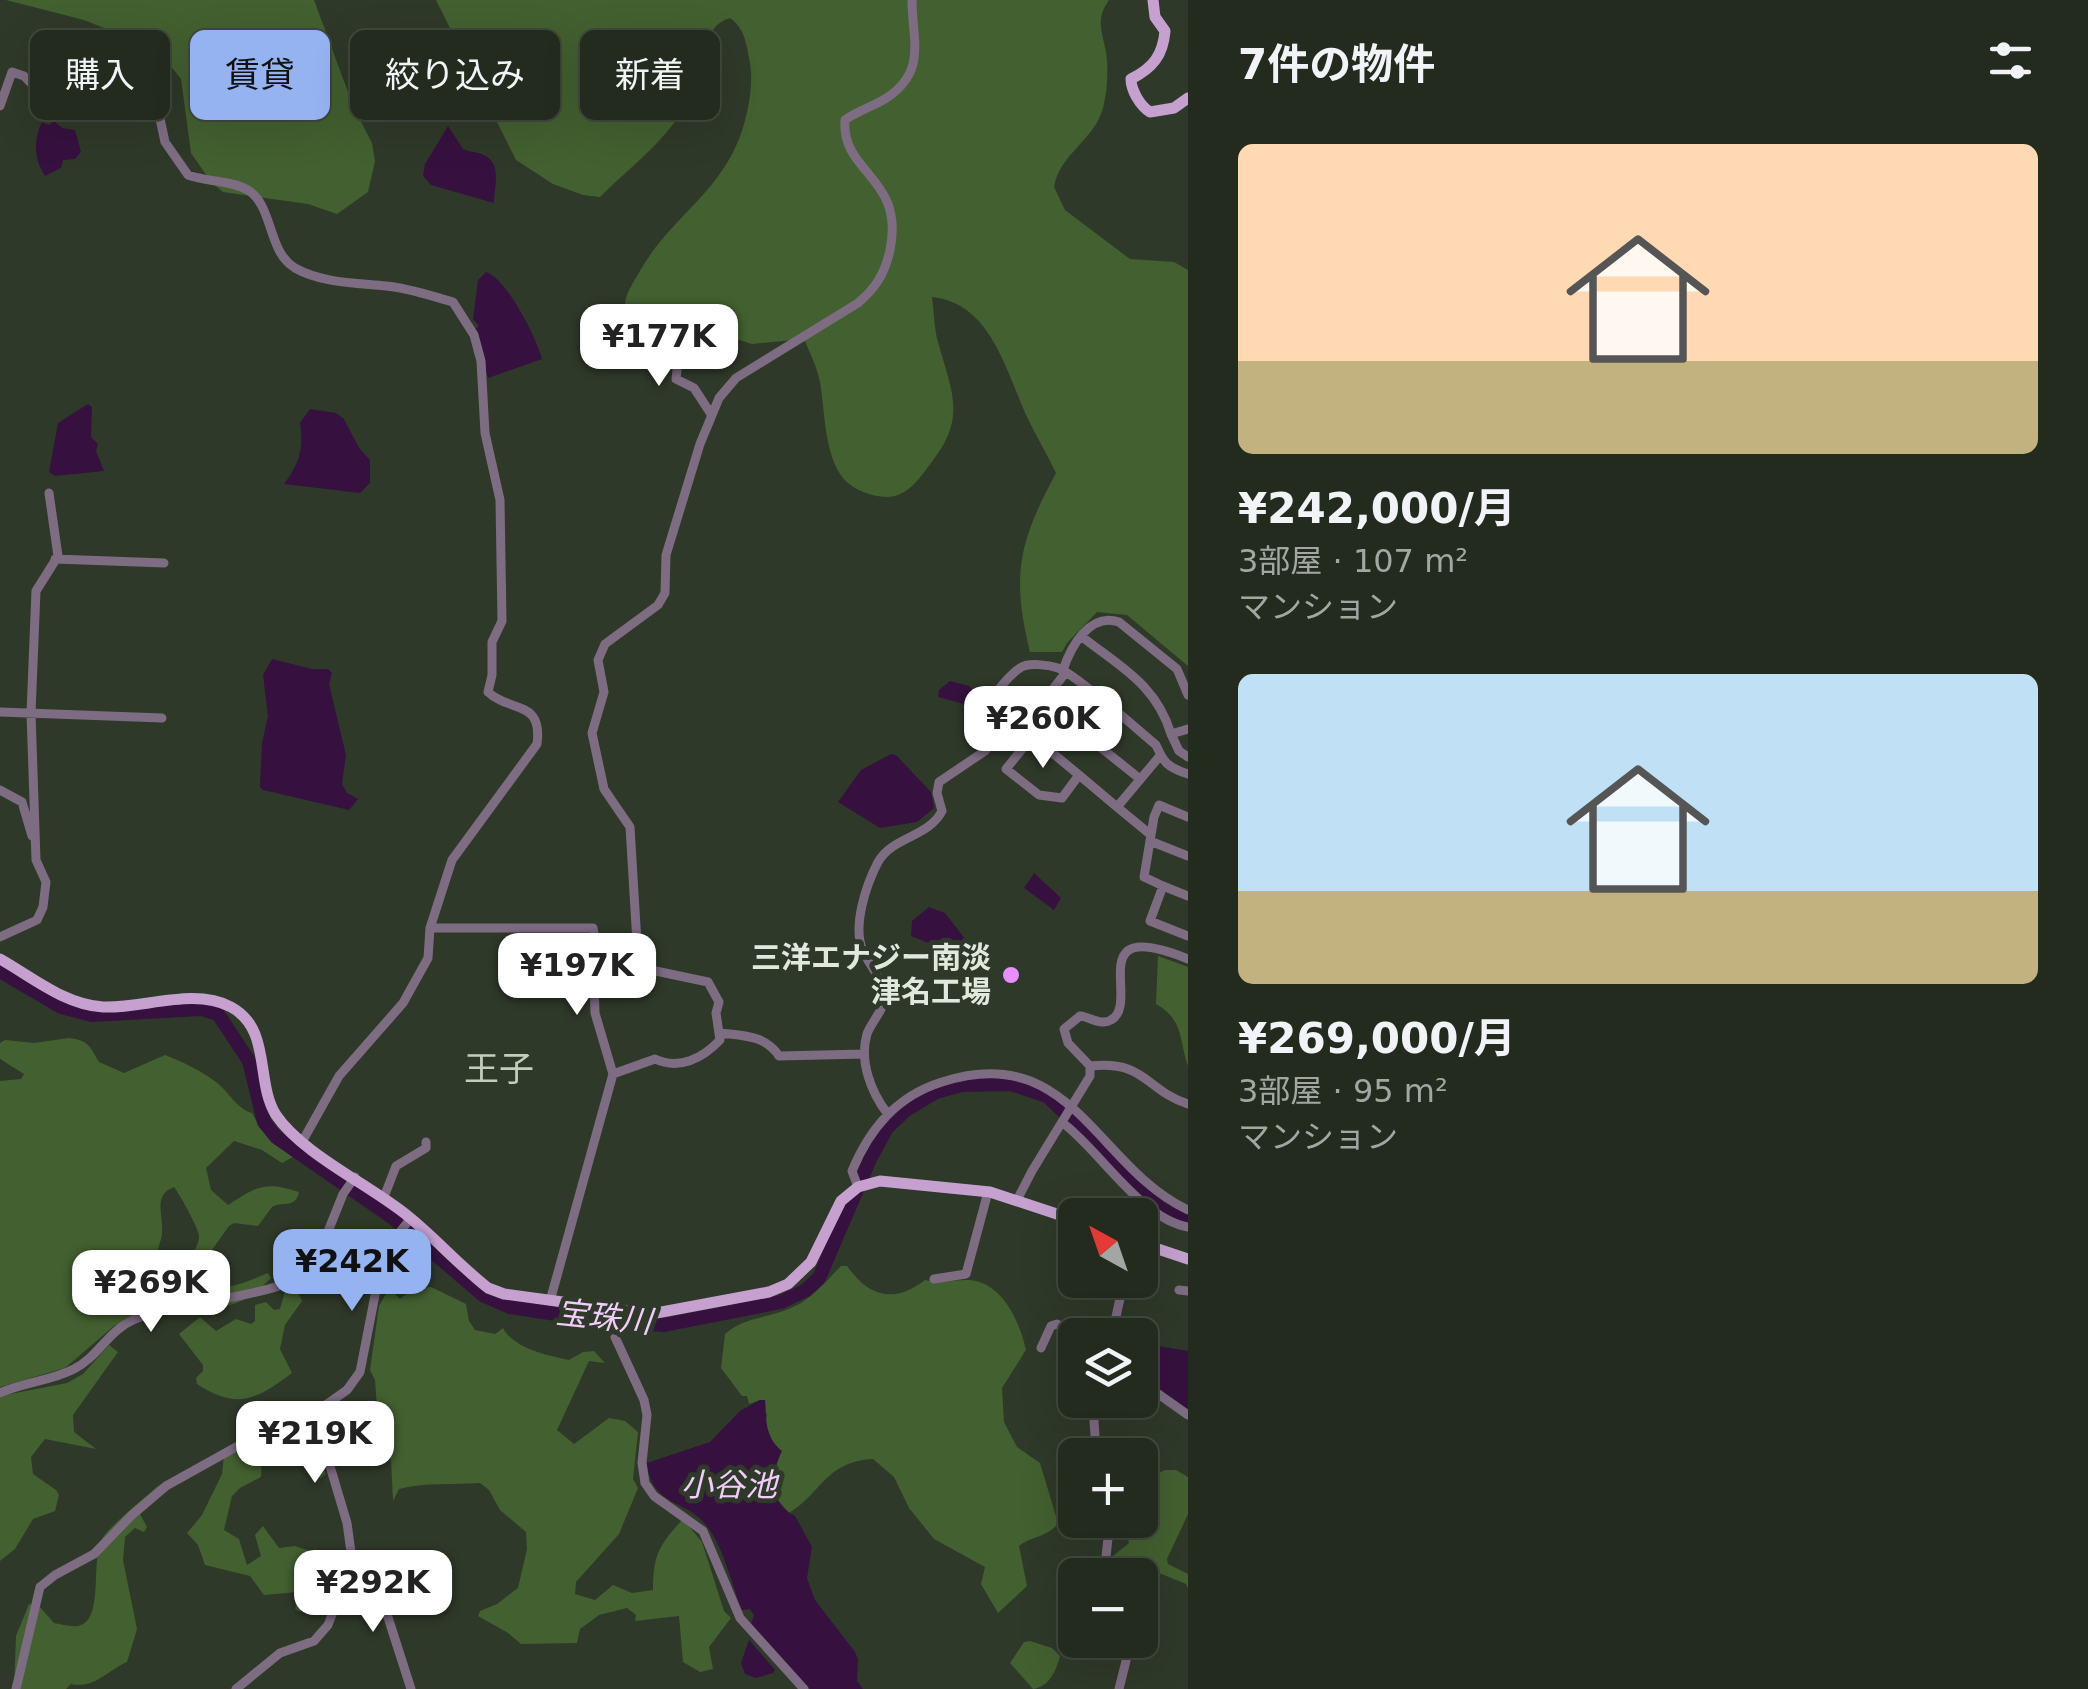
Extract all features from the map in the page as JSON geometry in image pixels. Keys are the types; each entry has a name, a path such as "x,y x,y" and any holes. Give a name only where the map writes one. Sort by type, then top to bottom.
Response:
{"main road":[{"path":"1154,0 1155,17 1165,31 1162,46 1153,64 1131,79 1131,84 1141,106 1150,112 1174,108 1188,98"},
{"path":"0,960 64,996 103,1007 202,1000 233,1008 254,1032 276,1114 302,1142 352,1181 384,1198 488,1288 504,1294 617,1314 672,1311 768,1292 788,1284 812,1262 834,1211 857,1186 898,1180 988,1192 1058,1214"},
{"path":"1158,1249 1188,1259"}],"street":[{"path":"627,960 637,943 630,827 604,789 592,733 604,692 598,660 605,644 658,605 665,593 666,555 719,398 736,378 858,303 883,274 893,233 890,202 848,145 845,120 888,97 910,75 916,44 912,0"},
{"path":"0,106 12,72 24,76 44,96 68,101 74,113 106,104 131,88 150,100 165,142 188,175 251,192 278,251 290,265 317,276 384,285 453,302 474,335 481,362 485,433 500,500 503,547 499,576 502,621 492,642 488,692 496,700 528,710 538,735 524,764 457,850 430,928 428,958 403,1002 339,1076 302,1142"},
{"path":"646,336 656,344 679,351 676,379 700,394 711,414"},
{"path":"0,937 32,924 42,912 46,882 37,864 34,838 31,714 36,586 58,556 49,494"},
{"path":"55,559 164,562"},
{"path":"1140,779 1050,706 1050,694 1065,671 1069,651 1093,624 1110,619 1119,622 1182,674 1188,694"},
{"path":"1081,636 1154,694 1179,751 1188,757"},
{"path":"887,1114 876,1098 864,1054 868,1034 885,998 861,947 869,880 881,857 898,842 936,822 942,811 936,793 938,782 985,751 996,737 990,702 1000,686 1018,668 1028,665 1065,671 1156,745 1159,757 1173,769 1188,774"},
{"path":"1054,710 1006,769 1039,795 1062,798 1079,775"},
{"path":"0,712 162,718"},
{"path":"1172,734 1188,729"},
{"path":"1032,736 1150,838 1188,856"},
{"path":"1117,807 1159,757"},
{"path":"0,790 22,802 34,838"},
{"path":"1188,816 1159,805 1144,877 1188,896"},
{"path":"1163,886 1150,920 1188,936"},
{"path":"430,928 593,928 600,963 594,980 595,1012 613,1074 550,1301"},
{"path":"1017,1200 1090,1076 1090,1066 1064,1036 1069,1023 1080,1016 1102,1022 1115,1017 1119,1009 1120,966 1128,952 1152,945 1188,958"},
{"path":"600,963 627,960 651,970 708,982 718,1002 720,1040 713,1047 687,1063 670,1066 655,1059 613,1074"},
{"path":"720,1033 771,1043 780,1056 864,1054"},
{"path":"1090,1066 1108,1064 1137,1071 1170,1098 1188,1104"},
{"path":"857,1186 852,1171 862,1147 887,1114 926,1088 974,1075 1001,1075 1050,1090 1074,1108 1144,1180 1188,1210"},
{"path":"1064,1122 1153,1211 1175,1225 1188,1227"},
{"path":"384,1198 396,1166 426,1148 426,1142"},
{"path":"1108,1166 1114,1148"},
{"path":"0,1393 77,1368 115,1330 136,1319 305,1276 313,1269 342,1194 352,1181"},
{"path":"934,1279 966,1274 988,1192"},
{"path":"16,1689 40,1587 55,1574 94,1554 166,1486 270,1428 304,1420 347,1390 360,1372 376,1290 399,1233 409,1220"},
{"path":"617,1314 615,1337 647,1415 642,1463 646,1484 654,1496 703,1531 740,1618 804,1689"},
{"path":"1041,1348 1052,1326 1058,1324"},
{"path":"1158,1394 1188,1415"},
{"path":"236,1689 280,1653 314,1641 328,1625 348,1570 347,1523 318,1426 322,1408"},
{"path":"348,1570 387,1584 385,1608 412,1689"},
{"path":"1118,1689 1125,1658"}],"green space":[{"path":"6,0 314,0 325,30 190,30 190,120 330,120 330,43 350,97 350,120 360,120 372,143 375,161 368,192 337,214 308,204 223,192 191,153 181,79 170,65 170,30 109,30"},
{"path":"436,0 1109,0 1101,22 1107,66 1103,108 1092,129 1063,165 1054,187 1065,210 1130,259 1174,262 1188,270 1188,666 1127,615 1097,612 1062,652 1030,652 1021,601 1022,559 1034,519 1056,473 994,342 969,312 932,297 953,418 942,447 924,472 908,489 892,497 861,491 848,483 837,468 829,445 819,376 804,339 752,344 724,335 699,359 677,365 654,357 636,339 626,316 631,286 655,248 716,179 739,138 751,72 745,41 735,22 730,18 713,30 580,30 580,120 676,120 600,197 553,184 516,160 496,120 560,120 560,30 451,30"},
{"path":"1158,956 1188,967 1188,1066 1176,1024 1156,1004"},
{"path":"69,1038 85,1043 99,1062 124,1073 165,1055 210,1078 252,1113 260,1128 293,1157 282,1163 262,1150 234,1141 206,1168 211,1190 228,1205 262,1187 299,1192 292,1203 272,1207 258,1226 229,1226 194,1275 200,1282 218,1288 268,1273 271,1278 237,1303 215,1306 190,1294 185,1272 199,1236 174,1187 167,1191 160,1207 162,1233 158,1250 166,1264 159,1305 114,1326 65,1368 0,1387 0,1081 21,1079 24,1074 0,1059 0,1043"},
{"path":"841,1266 847,1266 864,1285 883,1294 903,1292 925,1280 966,1280 989,1287 1007,1304 1026,1350 1002,1388 1004,1422 1017,1447 1040,1463 1058,1523 1019,1546 1027,1586 998,1613 981,1584 985,1567 934,1539 909,1508 894,1477 873,1459 857,1461 834,1472 789,1513 776,1498 773,1477 779,1457 765,1423 767,1415 760,1400 749,1404 747,1396 742,1396 721,1368 725,1334 740,1324 800,1304"},
{"path":"431,1287 466,1304 475,1330 495,1334 503,1328 523,1346 569,1360 594,1351 605,1363 589,1361 557,1430 574,1444 609,1418 625,1421 638,1432 633,1479 638,1488 619,1534 576,1582 575,1594 595,1600 613,1585 632,1593 653,1590 659,1551 683,1519 702,1542 724,1611 731,1618 709,1647 713,1669 700,1672 683,1662 679,1616 635,1621 636,1615 627,1608 599,1615 580,1629 577,1643 521,1644 478,1616 518,1588 527,1549 526,1532 500,1510 489,1490 480,1483 419,1485 399,1489 393,1501 391,1460 379,1435 375,1380 370,1370 379,1306 387,1292 392,1291 400,1299 414,1288"},
{"path":"286,1288 297,1290 302,1301 285,1325 280,1349 292,1373 268,1390 246,1398 224,1397 197,1384 203,1365 179,1334 200,1317 216,1331 236,1319 251,1324 255,1321 255,1305 266,1302 274,1310 280,1309"},
{"path":"109,1345 118,1352 73,1415 74,1432 96,1449 45,1439 31,1457 33,1474 59,1495 55,1511 33,1519 15,1549 0,1561 0,1396 67,1383 83,1374"},
{"path":"308,1424 326,1474 320,1479 306,1448 295,1439 263,1446 261,1477 232,1496 224,1530 239,1539 247,1565 261,1556 255,1535 263,1526 279,1548 295,1546 321,1555 324,1560 319,1571 323,1581 300,1612 295,1609 298,1592 264,1595 250,1576 205,1565 198,1545 187,1533 202,1515 222,1474 224,1456 269,1431"},
{"path":"1176,1470 1188,1477 1188,1514 1167,1559 1168,1564 1188,1574 1188,1589 1186,1584 1158,1573 1158,1558 1113,1558 1129,1543 1128,1538 1158,1538 1158,1473"},
{"path":"160,1484 149,1499 152,1504 140,1514 147,1527 144,1532 135,1528 125,1537 123,1560 137,1629 127,1662 94,1682 71,1684 66,1689 14,1689 16,1636 29,1604 39,1606 54,1623 78,1626 86,1622 94,1602 102,1539"},
{"path":"1024,1642 1052,1648 1058,1654 1054,1673 1039,1688 1033,1689 1010,1663"}],"water":[{"path":"54,121 62,128 75,130 81,152 75,159 63,160 61,168 45,176 37,157 37,136 42,122 49,125"},
{"path":"448,126 463,149 492,162 496,174 494,203 431,185 423,176 425,164"},
{"path":"486,272 511,297 542,359 488,378 474,330 479,326 473,319 478,280"},
{"path":"88,404 92,407 91,437 98,444 96,451 104,471 55,476 49,472 58,423"},
{"path":"310,409 336,413 344,419 370,460 370,483 360,493 284,484 297,463 300,423"},
{"path":"272,659 332,673 329,684 346,755 342,784 347,793 358,799 349,810 260,787 268,716 263,675"},
{"path":"950,681 969,686 982,698 981,703 968,705 938,697 939,690"},
{"path":"891,754 931,792 934,808 917,822 880,828 838,802 861,770"},
{"path":"1034,873 1061,898 1054,910 1024,888"},
{"path":"929,907 945,913 972,948 966,958 911,936 912,921"},
{"path":"1158,1346 1188,1351 1188,1409 1158,1388"},
{"name":"小谷池","path":"765,1400 769,1434 782,1451 775,1469 776,1496 795,1516 812,1547 807,1578 815,1600 855,1652 857,1681 863,1689 810,1689 751,1624 754,1615 750,1609 742,1610 724,1557 709,1529 692,1512 664,1496 650,1478 647,1463 710,1442 740,1411"},
{"path":"749,1640 775,1670 773,1673 756,1678 745,1674 741,1663"}],"waterway":[{"name":"宝珠川","path":"0,971 61,1007 92,1015 201,1009 218,1014 249,1061 264,1122 276,1137 393,1218 483,1295 510,1307 602,1321 664,1325 781,1302 806,1290 819,1278 887,1128 906,1110 936,1092 962,1085 1011,1084 1047,1096 1163,1206 1188,1219"}],"place":[{"name":"三洋エナジー南淡 津名工場","path":"1011,975"}],"district":[{"name":"王子","path":"499,1069"}]}
